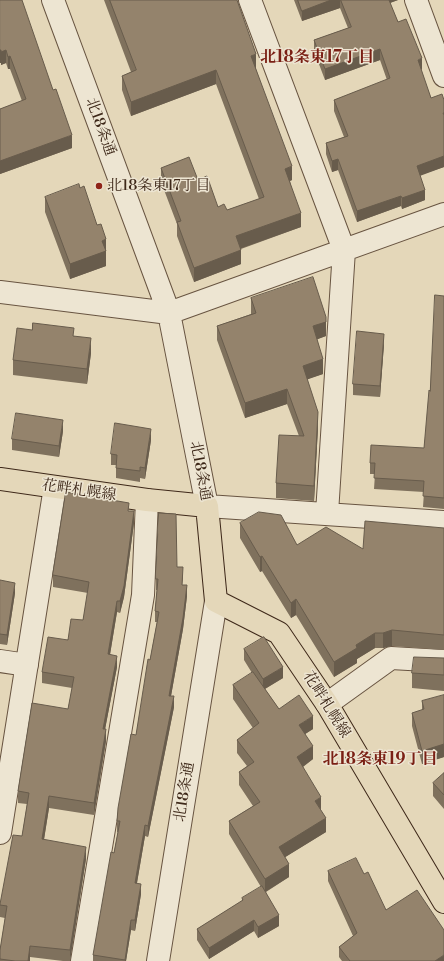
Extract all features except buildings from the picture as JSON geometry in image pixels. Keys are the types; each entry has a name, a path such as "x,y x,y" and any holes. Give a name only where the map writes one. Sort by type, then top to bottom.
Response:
{"main road":[{"name":"花畔札幌線","path":"0,479 147,500 207,506"},
{"name":"北18条通","path":"207,506 216,601"},
{"name":"花畔札幌線","path":"216,601 279,633 327,704 444,902"}],"street":[{"name":"北18条通","path":"53,0 169,314 207,506"},
{"path":"250,0 344,250 326,513"},
{"path":"416,0 444,76"},
{"path":"0,292 169,314 444,214"},
{"path":"0,833 55,487"},
{"path":"82,961 143,595 147,500"},
{"path":"207,506 444,522"},
{"name":"北18条通","path":"158,961 216,601"},
{"path":"327,704 390,658 444,661"},
{"path":"0,661 27,665"}],"place":[{"name":"北18条東17丁目","path":"99,186"}],"district":[{"name":"北18条東17丁目","path":"317,58"},
{"name":"北18条東19丁目","path":"380,760"}]}
